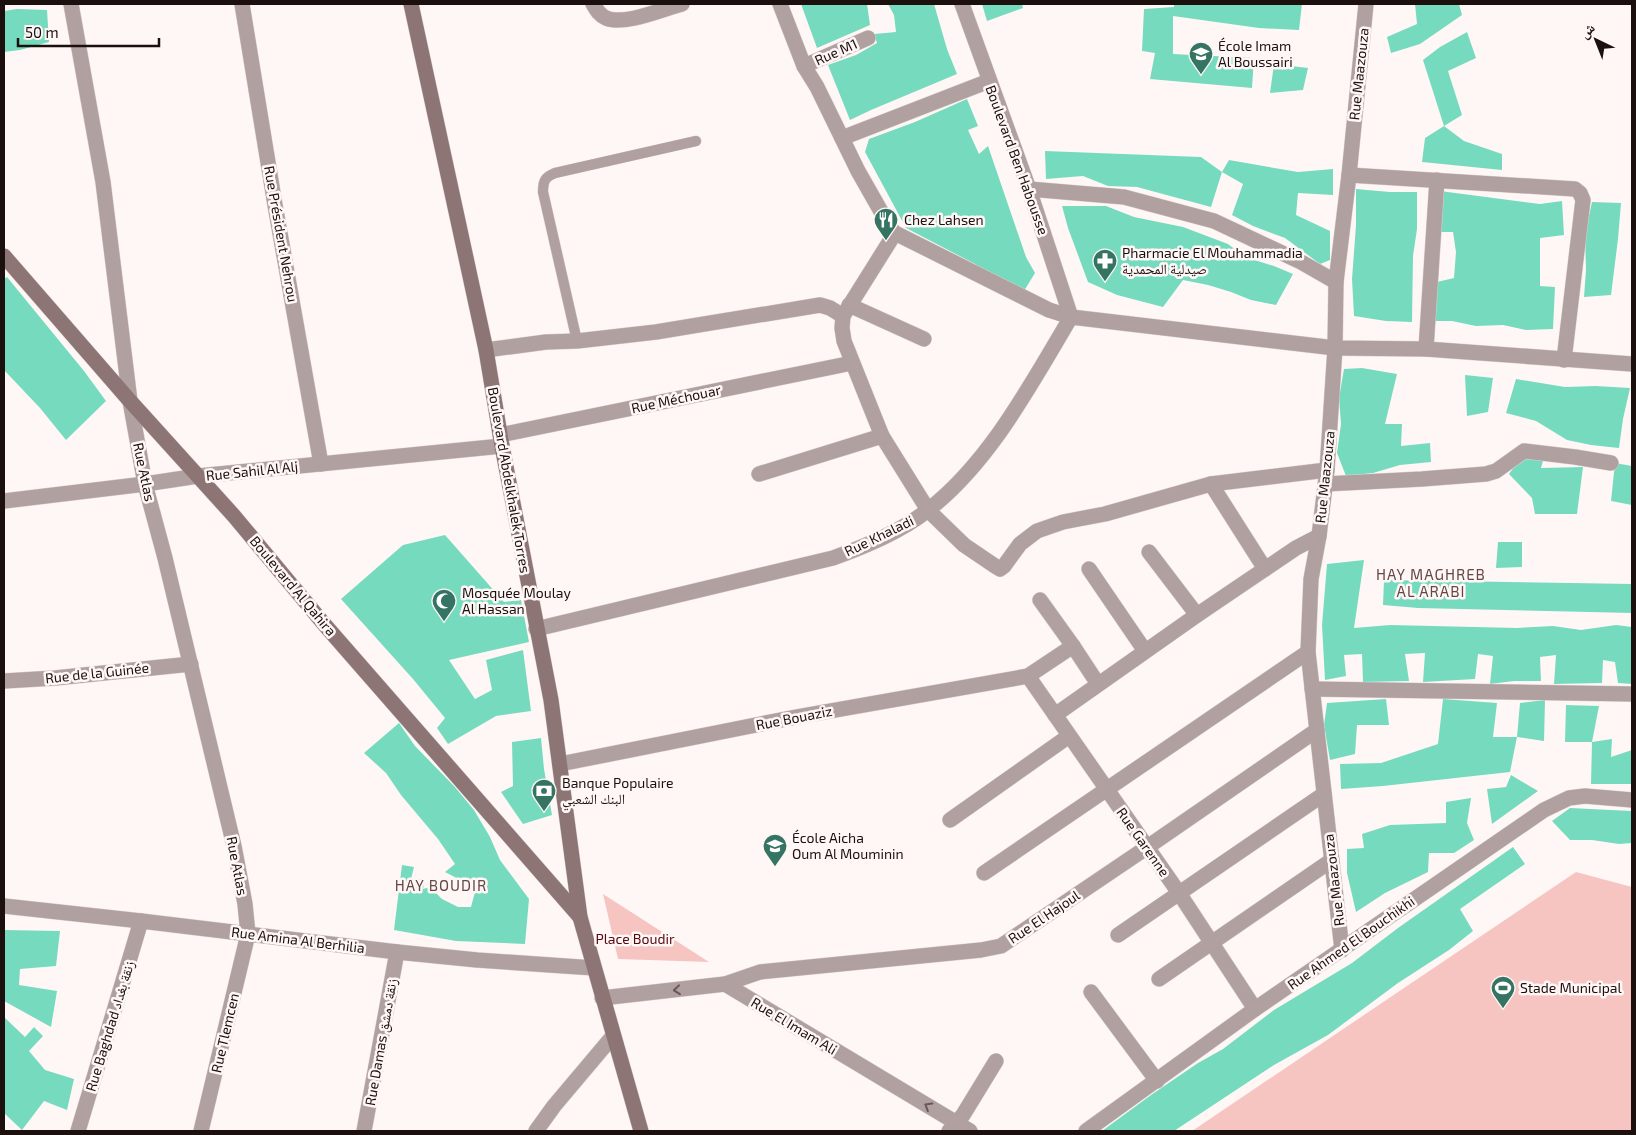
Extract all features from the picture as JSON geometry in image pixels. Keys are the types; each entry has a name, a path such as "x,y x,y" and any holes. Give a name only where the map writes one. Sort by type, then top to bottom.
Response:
{"main road":[{"name":"Boulevard Abdelkhalek Torres","path":"411,4 486,350 501,441 551,700 580,918 641,1131"},
{"name":"Boulevard Al Qahira","path":"4,256 130,401 234,516 324,624 580,918"}],"street":[{"name":"Rue Atlas","path":"71,4 103,182 130,401 145,484 165,558 234,846 245,904 248,934"},
{"name":"Rue Président Nehrou","path":"242,4 321,464"},
{"path":"593,4 600,14 607,19 625,20 682,4"},
{"path":"780,4 804,66 817,87 858,171 895,233 1050,310 1071,317 1335,348 1426,349 1632,364"},
{"name":"Boulevard Ben Habousse","path":"962,4 1029,189 1071,317"},
{"name":"Rue Maazouza","path":"1342,950 1308,652 1311,579 1319,536 1326,477 1335,348 1336,282 1366,4"},
{"name":"Rue M1","path":"804,66 868,38"},
{"path":"842,138 989,81"},
{"path":"1349,175 1575,188 1583,200 1564,360"},
{"path":"1426,349 1438,180"},
{"path":"1029,189 1124,197 1214,221 1301,262 1336,282"},
{"path":"895,233 846,310 842,328 844,341 882,436 928,510 964,545 1000,569 1020,544 1037,531 1063,522 1105,514 1211,484 1326,477 1422,479 1486,474 1496,471 1524,451 1575,457 1611,464"},
{"path":"486,350 546,342 577,341 656,332 820,305 846,310 924,339"},
{"name":"Rue Khaladi","path":"536,629 833,558 861,548 890,534 928,510 952,489 986,451 1003,428 1071,317"},
{"name":"Rue Méchouar","path":"501,441 852,364"},
{"path":"759,474 882,436"},
{"name":"Rue Sahil Al Alj","path":"4,501 198,476 321,464 501,441"},
{"path":"1211,484 1265,569"},
{"path":"1055,715 1197,614 1296,548 1319,536"},
{"path":"1149,552 1197,614"},
{"path":"1089,569 1145,651"},
{"path":"1040,600 1098,684"},
{"path":"1028,676 1073,646"},
{"path":"984,873 1308,652"},
{"name":"Rue de la Guinée","path":"4,681 55,678 191,664"},
{"name":"Rue Bouaziz","path":"560,764 796,717 1028,676"},
{"name":"Rue Garenne","path":"1028,676 1179,893 1255,1010"},
{"path":"1312,689 1632,694"},
{"name":"Rue El Hajoul","path":"725,984 760,972 981,950 1002,946 1317,730"},
{"path":"950,820 1069,736"},
{"path":"1118,935 1324,794"},
{"name":"Rue Ahmed El Bouchikhi","path":"1086,1131 1255,1010 1544,810 1569,798 1584,796 1632,800"},
{"path":"1159,979 1332,860"},
{"name":"Rue Amina Al Berhilia","path":"4,906 397,952 476,960 594,968"},
{"name":"Rue Baghdad زنقة بغداد","path":"78,1131 141,921"},
{"name":"Rue Tlemcen","path":"201,1131 248,934"},
{"name":"Rue Damas زنقة دمشق","path":"364,1131 397,952"},
{"path":"602,998 725,984"},
{"name":"Rue El Imam Ali","path":"725,984 952,1127 970,1131"},
{"path":"1091,992 1157,1081"},
{"path":"536,1131 554,1106 613,1036"},
{"path":"952,1127 963,1115 996,1062"}],"lane":[{"path":"577,341 543,192 545,179 547,176 555,173 696,141"}],"green space":[{"name":"Stade Municipal","path":"1576,872 1632,887 1632,1131 1192,1131"},
{"name":"Place Boudir","path":"603,894 709,962 618,959"}],"building":[{"path":"801,4 867,4 870,25 817,48"},
{"path":"888,4 934,4 947,49 957,74 850,120 828,65 856,55 877,43 874,34 896,32 894,15"},
{"path":"982,4 1022,4 1023,8 987,21"},
{"path":"1174,4 1302,4 1299,30 1259,28 1173,16 1173,54 1254,58 1252,88 1150,79 1155,53 1142,51 1144,9 1174,7"},
{"path":"1415,4 1459,4 1462,15 1420,44 1391,53 1387,37 1417,24"},
{"path":"17,9 47,10 49,42 20,50 4,52 4,11"},
{"path":"1467,32 1476,58 1448,71 1462,115 1444,126 1423,60 1440,47"},
{"path":"1274,64 1308,68 1303,90 1270,93"},
{"path":"967,99 978,126 968,130 979,154 988,146 1026,257 1035,273 1024,291 990,275 975,264 906,228 865,152 869,139 915,122"},
{"path":"1444,126 1464,141 1502,154 1502,170 1422,162 1425,138"},
{"path":"1045,151 1201,157 1222,172 1211,207 1137,187 1108,186 1083,176 1046,179"},
{"path":"1229,160 1298,172 1333,169 1333,195 1298,193 1296,215 1330,231 1330,260 1320,264 1285,238 1253,226 1232,215 1243,184 1222,172"},
{"path":"1356,189 1417,192 1417,229 1413,256 1412,322 1386,321 1354,316 1352,279 1356,225"},
{"path":"1440,191 1540,204 1562,201 1564,235 1540,238 1540,286 1555,287 1553,329 1526,330 1503,325 1476,326 1452,321 1435,321 1437,282 1454,278 1456,252 1453,232 1441,232"},
{"path":"1592,202 1621,203 1611,295 1584,297 1586,270 1585,234"},
{"path":"1062,206 1106,206 1134,217 1183,227 1228,244 1245,257 1293,274 1276,305 1251,300 1208,285 1183,280 1163,307 1117,295 1088,282"},
{"path":"7,277 84,371 106,401 66,440 40,408 4,370 4,279"},
{"path":"1362,368 1397,374 1385,424 1402,424 1401,446 1430,443 1431,462 1400,465 1373,473 1346,476 1337,453 1341,424 1339,398 1344,369"},
{"path":"1465,375 1493,378 1488,412 1467,416"},
{"path":"1516,379 1565,387 1630,388 1619,448 1567,440 1536,421 1506,413"},
{"path":"1524,453 1545,454 1541,468 1583,467 1577,514 1535,514 1532,498 1509,474"},
{"path":"1615,463 1632,466 1632,505 1611,501"},
{"name":"Mosquée Moulay Al Hassan","path":"445,535 504,602 521,600 529,642 449,660 475,699 492,690 486,660 523,650 531,711 496,716 448,744 437,728 445,718 413,679 341,599 403,545"},
{"path":"1498,542 1522,542 1522,567 1496,568"},
{"path":"1364,560 1354,628 1390,625 1517,628 1553,626 1581,630 1616,625 1632,627 1632,684 1618,683 1615,662 1603,660 1602,683 1554,684 1556,655 1540,657 1541,681 1514,681 1490,684 1493,656 1478,654 1475,679 1423,682 1425,653 1405,654 1409,681 1363,682 1362,654 1344,655 1346,676 1325,680 1322,625 1327,564"},
{"path":"1384,580 1632,584 1632,613 1418,608 1383,605"},
{"path":"1386,699 1389,725 1357,725 1355,754 1330,760 1324,725 1327,703"},
{"path":"1443,699 1497,703 1493,737 1517,737 1510,772 1341,789 1340,764 1381,763 1438,744"},
{"path":"1545,700 1544,741 1517,737 1520,703"},
{"path":"1566,705 1599,706 1592,742 1565,742"},
{"path":"399,723 415,746 454,786 474,810 490,837 500,860 529,899 525,944 456,941 394,930 402,865 414,867 411,879 425,879 423,889 430,887 442,899 458,907 471,907 476,888 445,872 455,864 438,839 401,795 386,773 364,753"},
{"path":"541,738 552,815 523,824 501,792 513,786 512,742"},
{"path":"1612,739 1611,757 1632,750 1632,784 1591,784 1592,742"},
{"path":"1511,775 1538,791 1492,824 1487,789 1506,787"},
{"path":"1471,798 1467,823 1474,840 1454,853 1429,853 1428,872 1385,893 1356,912 1347,873 1347,849 1364,848 1362,834 1390,825 1446,823 1446,802"},
{"path":"1570,808 1632,811 1632,843 1619,844 1592,840 1570,840 1552,821"},
{"path":"1513,847 1525,864 1460,909 1473,931 1328,1035 1274,1065 1174,1131 1102,1131 1198,1063 1223,1049 1274,1010 1352,963 1398,928"},
{"path":"4,930 60,931 56,966 20,969 19,985 57,991 51,1027 4,1001"},
{"path":"4,1017 25,1037 34,1027 43,1036 29,1051 45,1070 74,1079 67,1110 44,1101 22,1130 4,1113"}],"place":[{"name":"École Imam Al Boussairi","path":"1201,75"},
{"name":"Chez Lahsen","path":"886,241"},
{"name":"Pharmacie El Mouhammadia صيدلية المحمدية","path":"1105,282"},
{"name":"Mosquée Moulay Al Hassan","path":"444,622"},
{"name":"Banque Populaire البنك الشعبي","path":"544,812"},
{"name":"École Aicha Oum Al Mouminin","path":"775,867"},
{"name":"Stade Municipal","path":"1503,1009"}],"district":[{"name":"HAY MAGHREB AL ARABI","path":"1431,584"},
{"name":"HAY BOUDIR","path":"441,886"}]}
